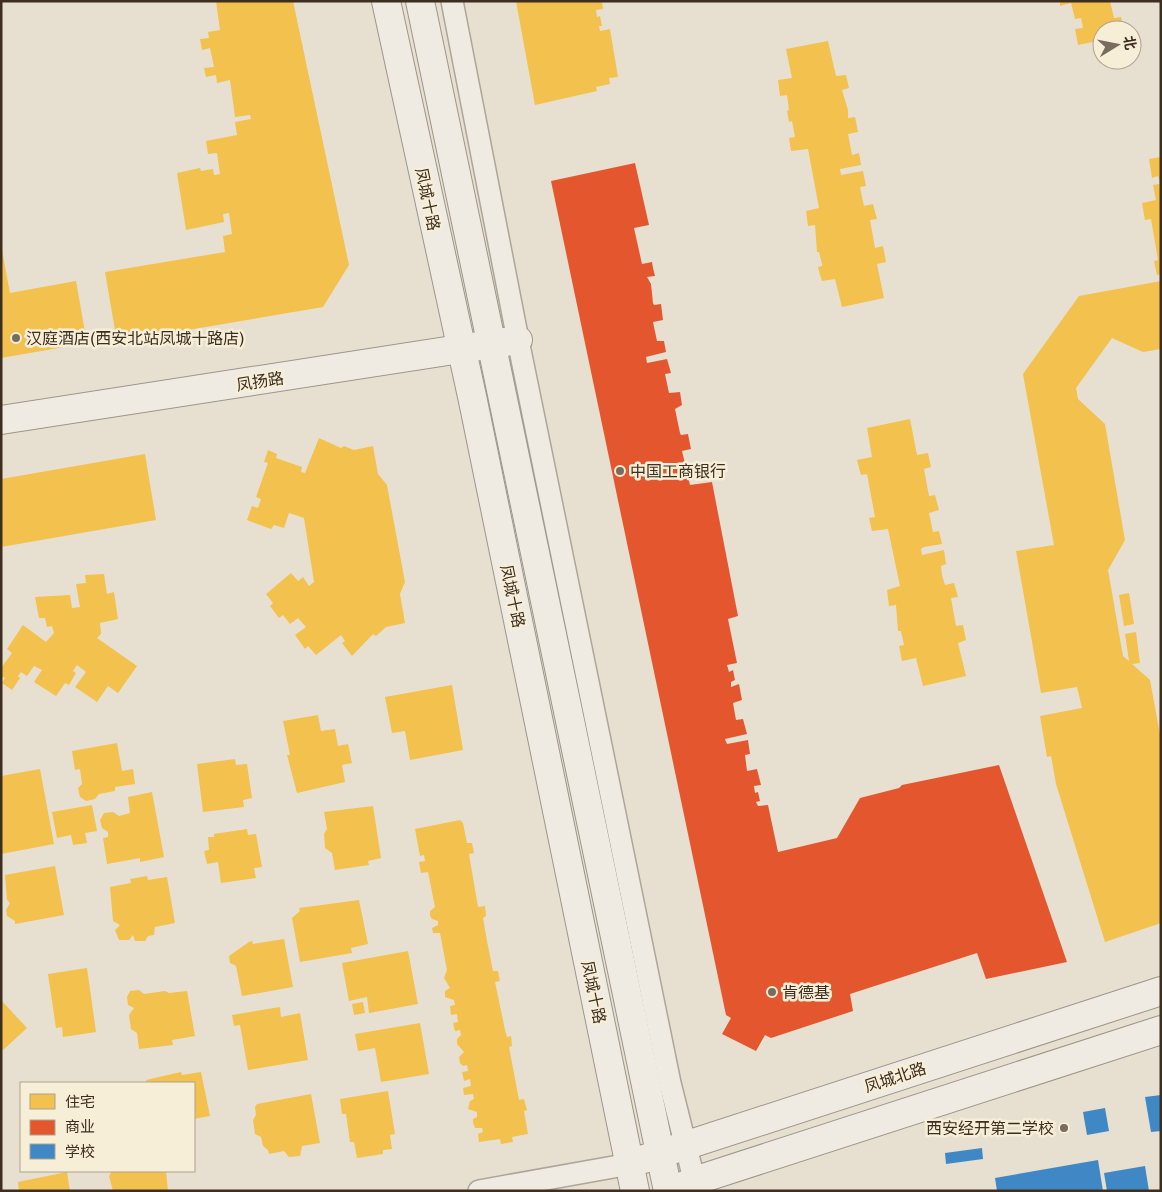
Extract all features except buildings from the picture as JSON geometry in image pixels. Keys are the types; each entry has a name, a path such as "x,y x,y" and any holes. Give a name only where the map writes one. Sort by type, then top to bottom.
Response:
{"main road":[{"name":"凤城十路","path":"386,1 461,350 635,1191"},
{"name":"凤城十路","path":"420,1 491,344 683,1188"},
{"name":"凤扬路","path":"1,420 518,340"},
{"name":"凤城北路","path":"630,1164 1161,991"},
{"path":"683,1188 1161,1030"}],"street":[{"path":"452,1 518,340 672,1091 673,1149"},
{"path":"479,1191 630,1164"}],"place":[{"name":"汉庭酒店(西安北站凤城十路店)","path":"16,338"},
{"name":"中国工商银行","path":"620,471"},
{"name":"肯德基","path":"772,992"},
{"name":"西安经开第二学校","path":"1064,1128"}]}
